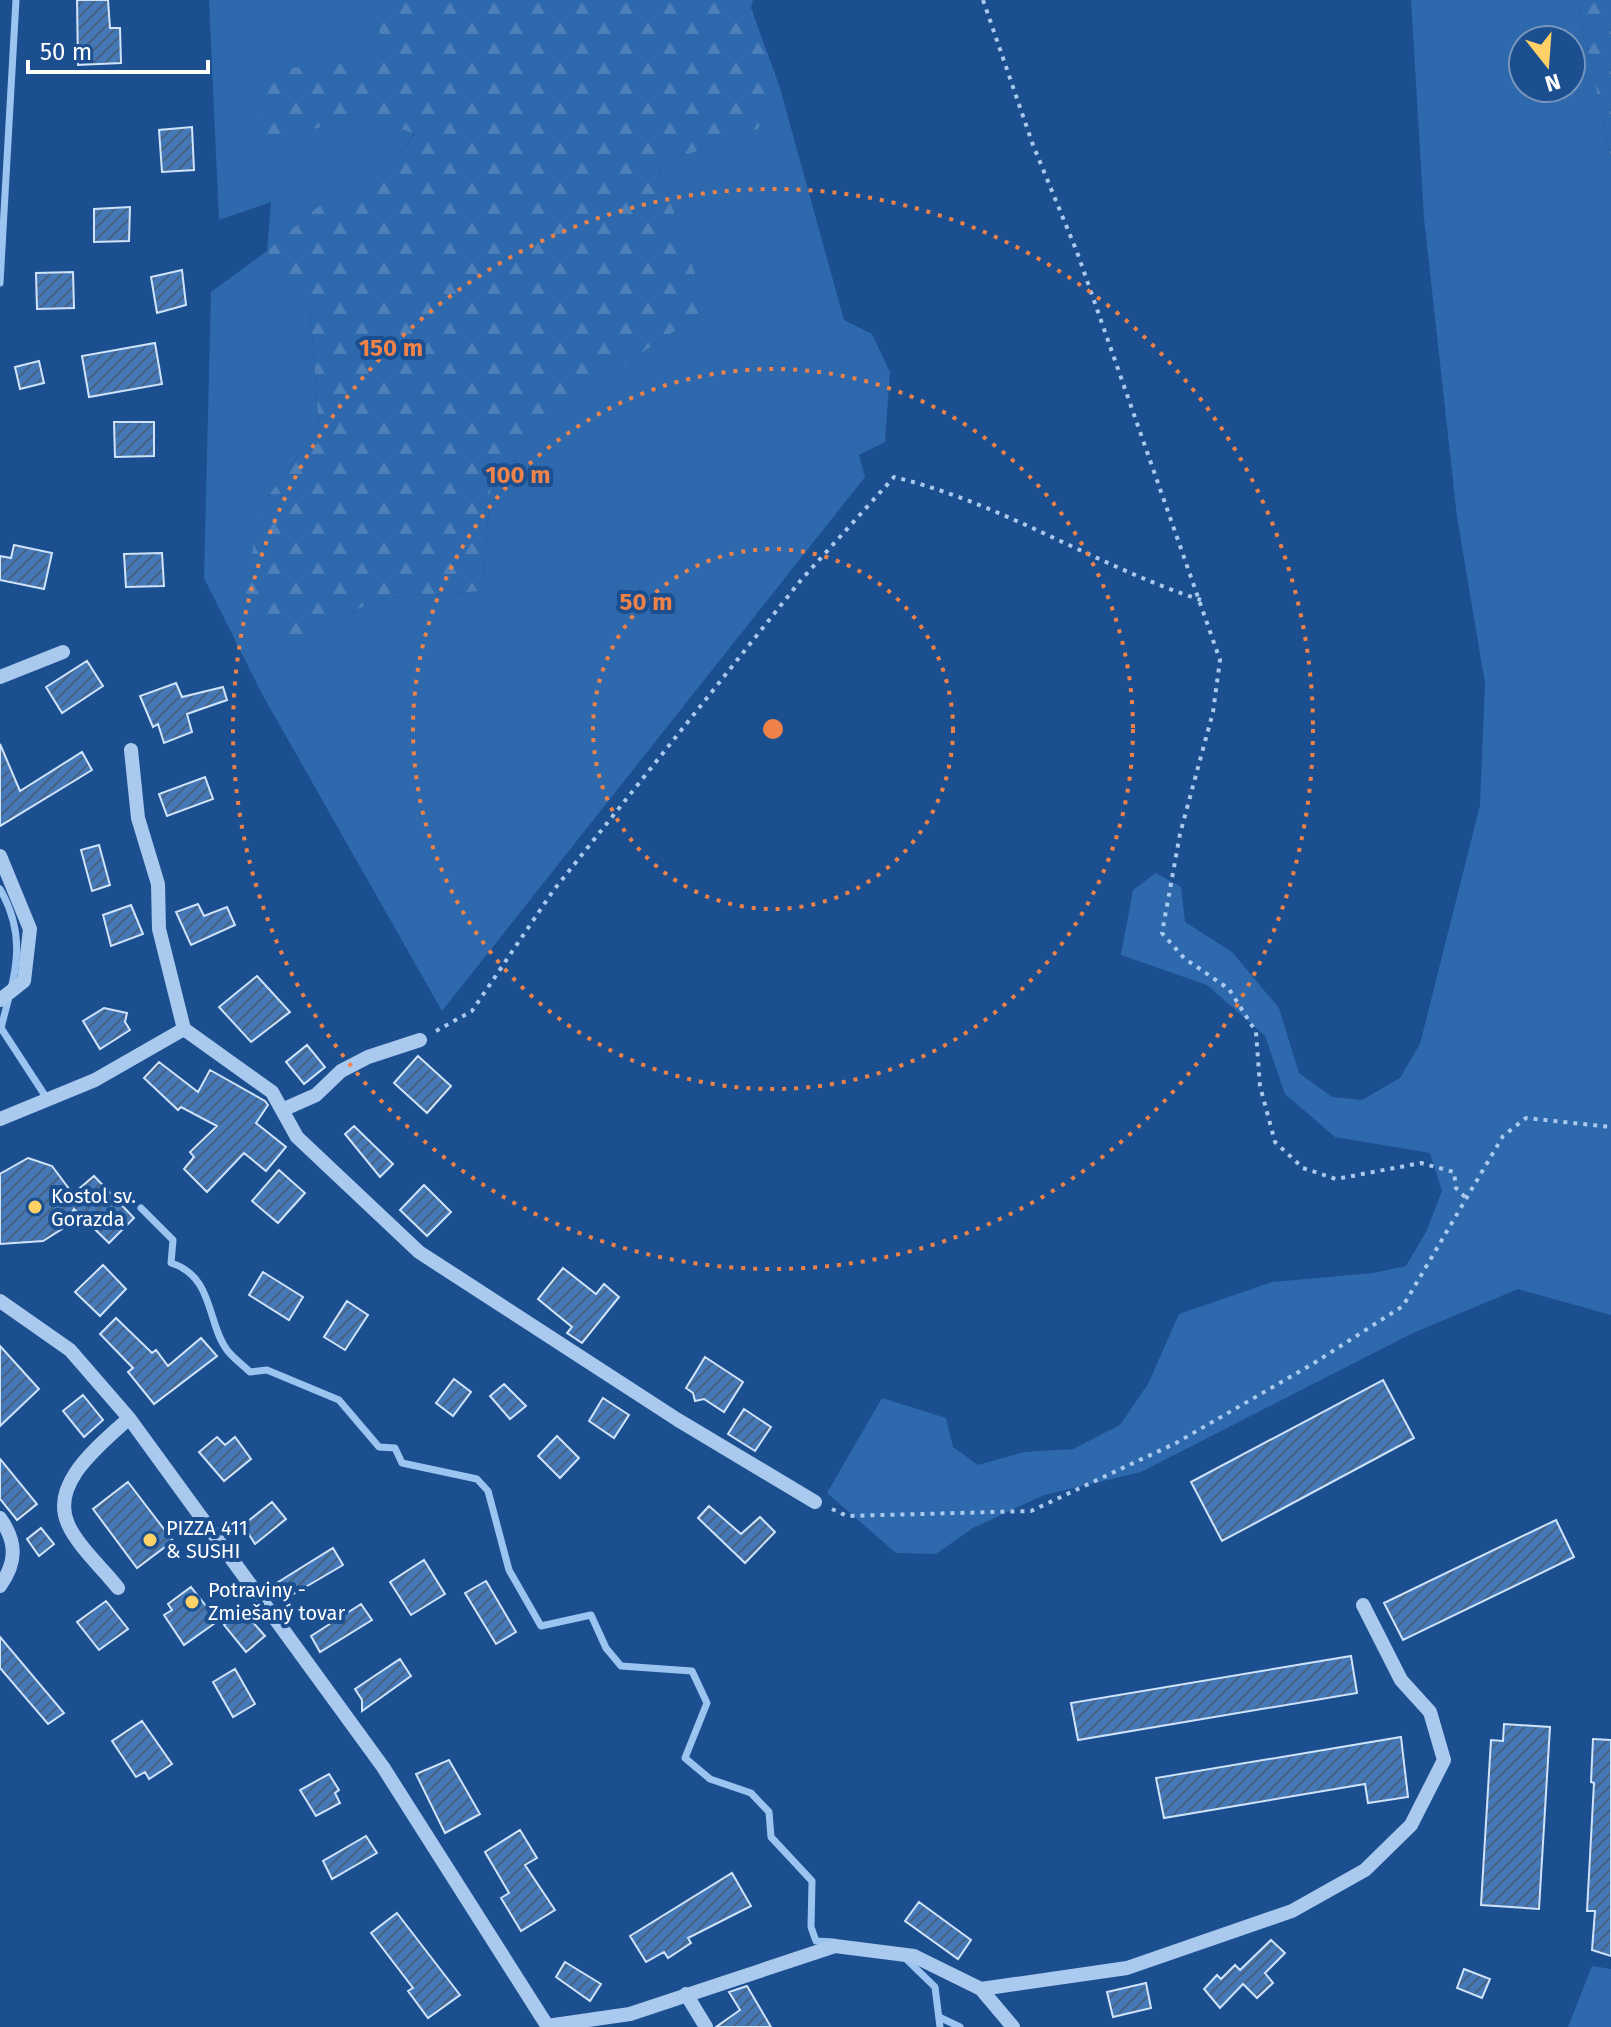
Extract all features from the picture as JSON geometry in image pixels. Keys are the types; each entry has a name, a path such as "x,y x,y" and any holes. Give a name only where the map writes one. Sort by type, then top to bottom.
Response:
{"street":[{"path":"0,677 63,652"},
{"path":"131,750 138,818 158,884 159,929 184,1029 272,1092 297,1137 419,1252 678,1420 815,1502"},
{"path":"0,856 30,929 24,981 0,1000"},
{"path":"0,1119 95,1080 184,1029"},
{"path":"282,1110 316,1095 341,1071 368,1057 420,1040"},
{"path":"0,1301 70,1350 129,1418 383,1767 548,2026 630,2014 835,1946 914,1956 981,1989 1013,2027"},
{"path":"118,1588 68,1525 64,1503 80,1464 129,1418"},
{"path":"0,1518 11,1534 15,1553 9,1574 0,1586"},
{"path":"981,1989 1127,1968 1292,1911 1365,1870 1411,1825 1444,1760 1430,1712 1401,1680 1363,1605"},
{"path":"686,1994 706,2027"}],"path":[{"path":"983,0 1220,660 1213,712 1180,834 1162,933 1184,958 1229,989 1256,1032 1260,1086 1275,1142 1303,1168 1336,1179 1421,1163 1454,1172 1456,1188 1466,1198"},
{"path":"420,1040 472,1011 563,878 801,580 894,477 941,488 1161,587 1201,600"},
{"path":"815,1502 847,1516 1031,1511 1176,1443 1311,1365 1403,1306 1503,1136 1526,1118 1611,1127"}],"green space":[{"path":"209,0 376,0 380,7 383,61 256,144 365,116 415,133 377,185 320,205 267,251 271,202 219,220"},
{"path":"376,0 753,0 751,8 780,88 758,129 658,165 707,309 560,408 491,486 482,591 376,599 298,644 246,593 259,508 319,429 310,308 267,251 320,205 377,184 415,134 365,116 256,144 261,70 383,61"},
{"path":"1411,0 1577,0 1582,24 1507,24 1507,104 1587,104 1587,46 1611,158 1611,1315 1518,1289 1413,1333 1141,1472 1044,1495 973,1528 936,1554 896,1553 827,1493 882,1398 946,1418 953,1447 978,1465 1024,1452 1073,1449 1120,1425 1148,1384 1179,1314 1272,1282 1373,1273 1406,1266 1426,1232 1442,1191 1430,1153 1335,1137 1285,1094 1265,1036 1207,985 1121,955 1133,890 1156,873 1181,887 1185,922 1232,952 1279,1008 1299,1073 1332,1097 1362,1100 1400,1078 1420,1044 1480,805 1485,683 1457,517 1424,218"},
{"path":"1577,0 1611,0 1611,158 1587,46 1587,24 1582,24"},
{"path":"780,88 844,320 872,334 890,372 885,442 859,455 865,477 442,1011 262,694 204,578 211,292 267,251 310,308 319,429 259,508 298,644 376,599 482,591 491,486 560,408 707,309 658,165 758,129"},
{"path":"1592,1966 1611,1969 1611,2027 1568,2027"}],"building":[{"path":"77,0 108,0 110,28 120,28 121,63 78,65"},
{"path":"192,127 194,170 162,172 159,130"},
{"path":"130,207 129,241 94,242 94,209"},
{"path":"182,270 186,305 157,313 151,277"},
{"path":"73,272 74,308 37,309 36,273"},
{"path":"155,343 162,384 89,397 82,356"},
{"path":"39,361 44,383 20,389 15,367"},
{"path":"114,422 154,422 154,456 115,457"},
{"path":"14,545 52,553 44,589 0,580 0,556 11,558"},
{"path":"162,553 164,586 126,587 124,554"},
{"path":"87,661 103,686 62,713 46,687"},
{"path":"176,683 182,697 223,687 227,700 187,714 192,732 164,743 158,724 153,727 140,696"},
{"path":"0,744 20,791 82,752 92,770 0,826"},
{"path":"205,777 213,799 167,816 159,794"},
{"path":"99,845 110,885 92,891 81,850"},
{"path":"198,904 204,916 227,907 235,925 191,945 176,912"},
{"path":"131,905 143,934 111,946 103,915"},
{"path":"257,976 290,1012 251,1042 219,1007"},
{"path":"104,1008 127,1013 125,1022 130,1030 100,1049 83,1021"},
{"path":"307,1045 325,1067 304,1084 286,1062"},
{"path":"418,1056 451,1086 427,1113 394,1083"},
{"path":"159,1062 198,1092 210,1070 265,1101 268,1105 256,1123 286,1147 266,1171 244,1153 207,1192 184,1169 194,1157 190,1152 217,1126 181,1107 178,1110 144,1078"},
{"path":"354,1126 393,1164 380,1177 345,1134"},
{"name":"Kostol sv. Gorazda","path":"28,1158 52,1166 73,1194 94,1176 134,1218 109,1243 74,1209 62,1229 43,1241 0,1244 0,1174"},
{"path":"279,1170 305,1193 278,1223 252,1201"},
{"path":"424,1185 451,1212 427,1236 400,1210"},
{"path":"103,1265 126,1289 100,1316 75,1292"},
{"path":"563,1268 596,1294 604,1284 619,1297 582,1343 567,1333 572,1327 538,1299"},
{"path":"263,1272 303,1297 289,1320 249,1295"},
{"path":"347,1301 368,1315 345,1350 324,1337"},
{"path":"116,1318 152,1353 156,1350 168,1366 201,1338 217,1356 154,1404 128,1372 133,1368 100,1334"},
{"path":"0,1346 39,1389 0,1426"},
{"path":"705,1357 743,1382 724,1412 704,1399 695,1401 693,1393 686,1388"},
{"path":"454,1379 471,1392 453,1416 436,1403"},
{"path":"1383,1380 1414,1438 1222,1541 1191,1482"},
{"path":"504,1384 526,1406 510,1419 490,1396"},
{"path":"83,1395 103,1420 84,1437 63,1411"},
{"path":"603,1398 629,1415 614,1438 589,1421"},
{"path":"744,1409 771,1427 755,1451 728,1434"},
{"path":"557,1436 579,1458 560,1478 538,1456"},
{"path":"217,1437 225,1445 235,1437 251,1459 224,1481 199,1452"},
{"path":"0,1459 37,1504 17,1520 0,1499"},
{"path":"128,1482 173,1541 137,1568 93,1509"},
{"path":"272,1502 286,1519 255,1544 243,1525"},
{"path":"709,1506 741,1534 760,1517 775,1532 745,1563 698,1518"},
{"path":"1556,1520 1574,1557 1403,1640 1384,1603"},
{"path":"41,1528 54,1544 39,1556 27,1539"},
{"path":"333,1548 343,1565 285,1599 275,1584"},
{"path":"424,1560 445,1594 411,1615 390,1582"},
{"path":"486,1581 516,1632 496,1644 465,1593"},
{"path":"191,1587 206,1606 211,1603 222,1618 184,1645 164,1615 172,1610 168,1604"},
{"path":"106,1601 128,1629 99,1650 77,1622"},
{"path":"361,1604 372,1620 320,1652 311,1636"},
{"path":"242,1610 265,1636 246,1652 224,1625"},
{"path":"0,1637 64,1713 48,1724 0,1668"},
{"path":"1351,1656 1357,1693 1078,1740 1071,1703"},
{"path":"400,1659 411,1676 362,1711 362,1700 355,1689"},
{"path":"235,1669 255,1704 233,1717 213,1682"},
{"path":"142,1721 172,1764 149,1779 145,1772 136,1777 112,1741"},
{"path":"1504,1724 1550,1727 1539,1909 1481,1905 1491,1740 1503,1741"},
{"path":"1401,1737 1408,1797 1368,1803 1365,1784 1164,1818 1156,1778"},
{"path":"1593,1739 1611,1740 1611,1956 1592,1950 1595,1911 1587,1911 1594,1783 1591,1782"},
{"path":"449,1760 480,1814 445,1833 416,1774"},
{"path":"329,1774 339,1790 335,1793 340,1803 316,1816 300,1790"},
{"path":"520,1830 537,1858 525,1865 555,1910 521,1931 501,1898 509,1893 485,1852"},
{"path":"366,1836 377,1853 332,1879 323,1861"},
{"path":"732,1873 751,1906 688,1938 691,1943 668,1958 664,1952 646,1962 630,1936"},
{"path":"919,1902 971,1940 958,1959 905,1921"},
{"path":"397,1913 460,1995 428,2018 408,1991 413,1988 371,1933"},
{"path":"1271,1940 1285,1953 1265,1973 1273,1983 1257,1998 1243,1984 1220,2008 1204,1989 1217,1975 1221,1979 1235,1965 1240,1970"},
{"path":"565,1962 601,1984 590,2001 556,1977"},
{"path":"1464,1969 1490,1979 1482,1998 1457,1988"},
{"path":"1146,1983 1151,2008 1113,2017 1107,1992"},
{"path":"747,1986 771,2027 716,2027 740,2010 729,1992"}],"waterway":[{"path":"0,283 16,0"},
{"path":"0,889 9,907 16,942 14,975 1,1028 44,1094"},
{"path":"141,1208 173,1240 171,1263 195,1278 229,1353 250,1372 267,1370 339,1400 379,1447 395,1448 402,1463 477,1479 488,1491 509,1570 541,1626 591,1615 606,1648 621,1666 692,1671 707,1703 685,1758 710,1779 751,1793 769,1812 771,1837 812,1881 811,1927 816,1941 834,1942"},
{"path":"903,1956 935,1987 940,2027"},
{"path":"939,2017 960,2027"}],"place":[{"name":"Kostol sv. Gorazda","path":"35,1207"},
{"name":"PIZZA 411 & SUSHI","path":"150,1540"},
{"name":"Potraviny - Zmiešaný tovar","path":"192,1602"}]}
